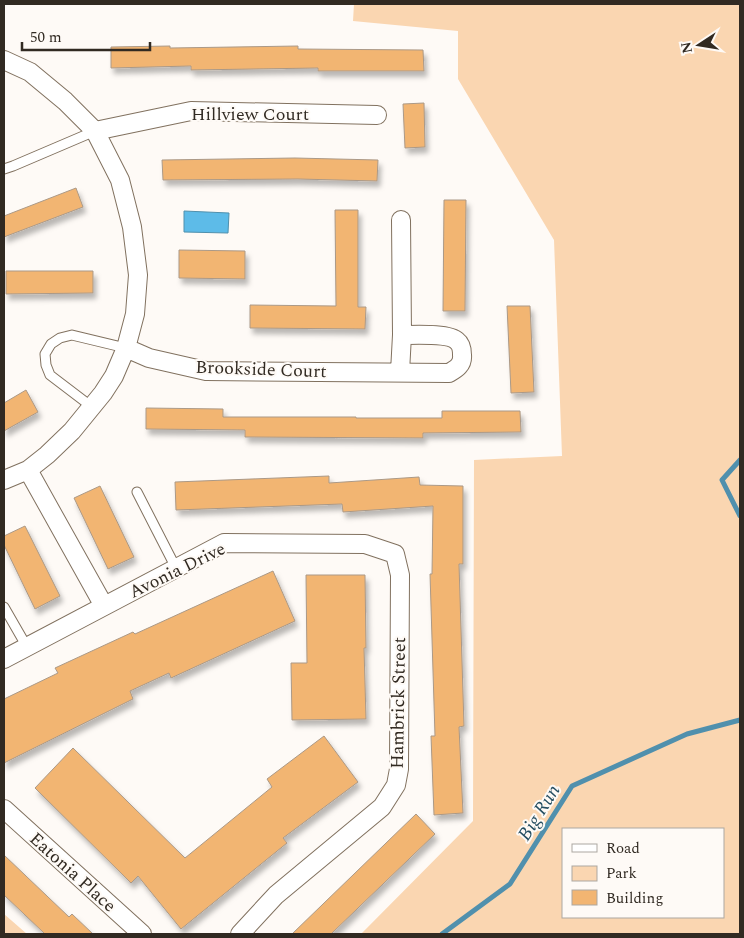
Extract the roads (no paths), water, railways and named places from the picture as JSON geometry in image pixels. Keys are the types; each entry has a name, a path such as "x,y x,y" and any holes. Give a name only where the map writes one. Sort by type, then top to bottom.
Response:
{"street":[{"path":"4,60 30,72 65,101 95,131 120,180 132,227 138,275 135,314 126,348 114,376 72,431 48,455 28,470 4,480"},
{"name":"Hillview Court","path":"95,131 191,111 377,116"},
{"path":"400,372 402,335 401,220"},
{"name":"Brookside Court","path":"126,348 149,358 206,371 449,373 458,368 463,359 462,349 457,341 448,336 402,335"},
{"path":"28,470 104,606"},
{"name":"Avonia Drive","path":"4,659 224,543 365,544 395,554"},
{"name":"Hambrick Street","path":"240,934 276,895 382,807 396,785 399,769 400,575 395,554"},
{"name":"Eatonia Place","path":"4,809 142,934"}],"lane":[{"path":"4,169 95,131"},
{"path":"92,407 50,375 46,365 45,354 51,344 60,338 72,335 126,348"},
{"path":"137,492 176,568"},
{"path":"4,607 27,647"}],"water":[{"path":"184,211 229,213 228,233 184,232"}],"waterway":[{"name":"Big Run","path":"740,460 722,480 740,516"},
{"name":"Big Run","path":"442,934 510,884 572,786 687,734 740,720"}]}
